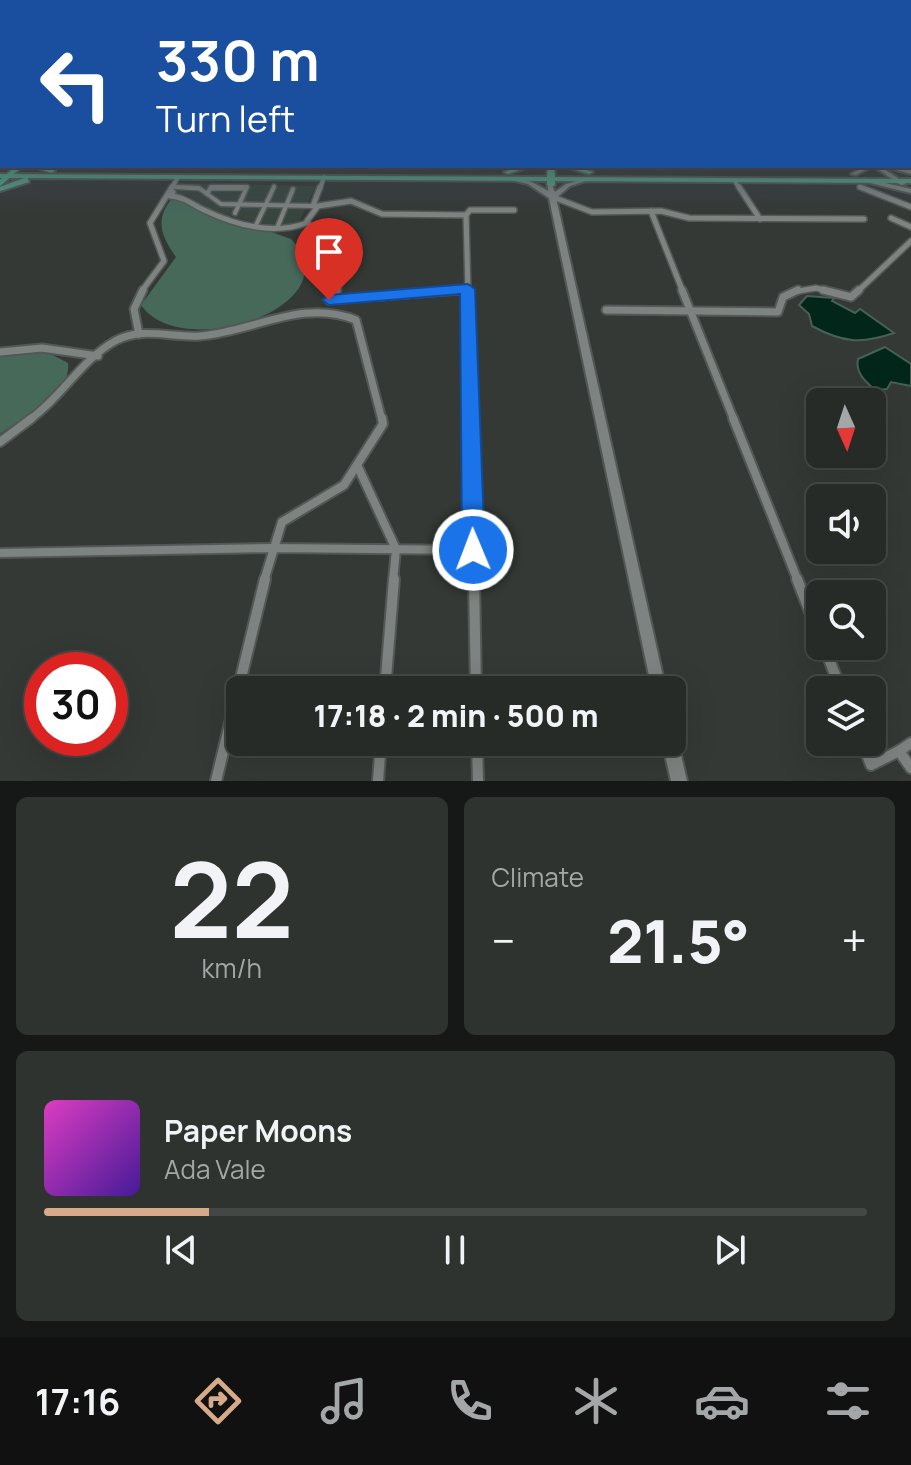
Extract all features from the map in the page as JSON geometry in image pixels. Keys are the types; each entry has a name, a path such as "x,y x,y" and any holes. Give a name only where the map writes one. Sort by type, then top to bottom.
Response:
{"highway":[{"path":"0,186 6,169"}],"main road":[{"path":"39,168 48,173"},
{"path":"508,175 524,168"},
{"path":"571,168 589,176 863,184 902,178"},
{"path":"854,174 868,168"},
{"path":"878,168 902,178"},
{"path":"6,169 181,177 508,175 530,183 549,177 568,185 589,176"},
{"path":"0,186 48,173 549,177 854,174 902,178"},
{"path":"549,177 656,676"},
{"path":"863,184 902,178"},
{"path":"673,756 679,781"}],"street":[{"path":"181,177 170,196 186,196 204,210 256,225 291,230 307,223 316,206 324,177"},
{"path":"139,334 131,312 134,300 164,261 164,253 150,223 181,177"},
{"path":"549,177 565,197 582,210 674,211 689,218 864,219"},
{"path":"734,180 760,219"},
{"path":"863,184 911,207"},
{"path":"256,225 274,186"},
{"path":"176,187 199,188 221,204 316,206 351,201 382,214 466,215"},
{"path":"207,194 211,187 247,187 235,213"},
{"path":"277,228 293,189"},
{"path":"476,676 466,215 470,210 514,210"},
{"path":"651,211 806,602"},
{"path":"891,218 911,227"},
{"path":"307,223 330,252 341,277 336,293 329,300 468,289"},
{"path":"606,310 778,312 783,297 806,288 851,297 911,241"},
{"path":"0,442 51,404 114,341 139,334 197,337 268,318 345,313 356,320 383,413 383,424 344,485 282,522 272,548 216,781"},
{"path":"0,352 42,348 98,356"},
{"path":"358,467 396,549 386,676"},
{"path":"0,553 272,548 473,550"},
{"path":"867,756 871,765 911,743"},
{"path":"899,751 911,768"},
{"path":"378,781 380,756"},
{"path":"477,756 478,781"}],"shaded area":[{"path":"177,183 315,186 297,227 286,229 210,212 188,195 168,195"},
{"path":"173,197 291,239 305,263 300,286 282,305 255,319 223,328 190,329 162,322 141,305 176,257 162,227 163,213"},
{"path":"807,296 834,298 832,301 855,313 860,309 894,333 853,340 823,332 812,326 809,314 799,305"},
{"path":"885,347 911,364 911,386 891,382 887,389 873,388 862,377 858,359"},
{"path":"47,352 68,363 62,385 44,404 0,434 0,357"}],"route":[{"path":"329,300 468,289 473,550"}]}
